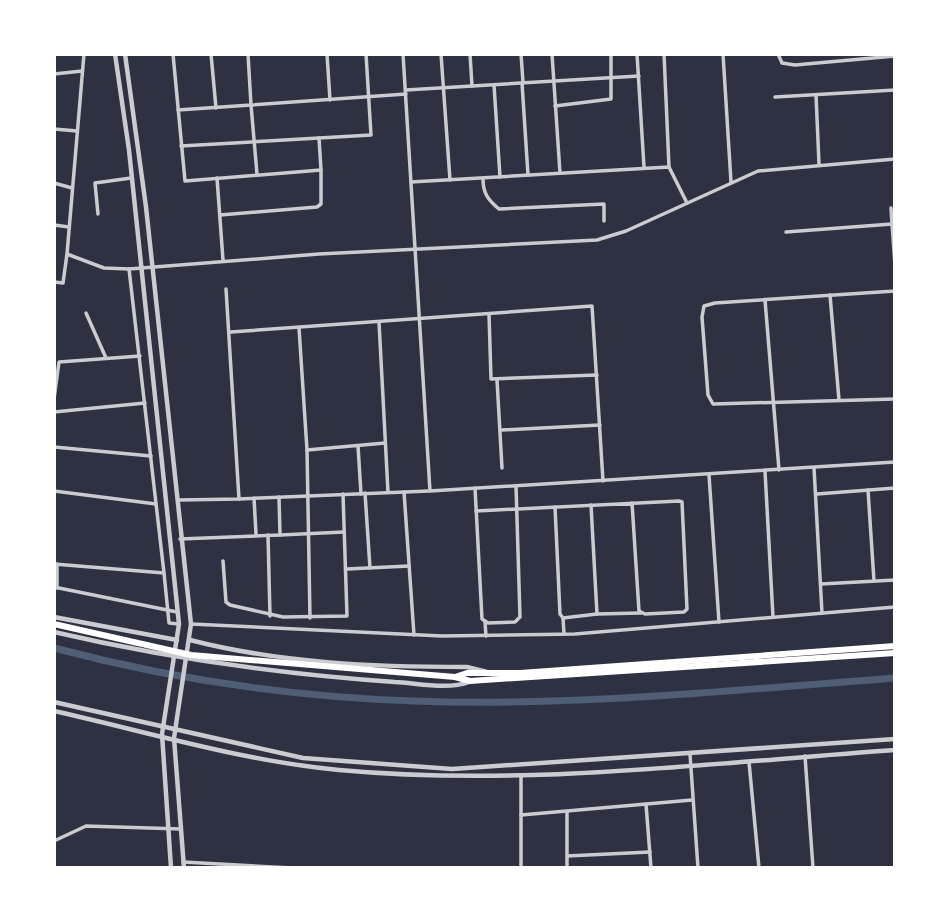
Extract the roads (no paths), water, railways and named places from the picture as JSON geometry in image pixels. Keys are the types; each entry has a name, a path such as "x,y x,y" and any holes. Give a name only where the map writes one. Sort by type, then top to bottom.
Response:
{"highway":[{"path":"54,624 191,655 453,677 470,681 895,653"},
{"path":"453,677 487,672 520,673 895,646"}],"street":[{"path":"54,282 63,283 84,54"},
{"path":"115,54 179,624 162,734 172,868"},
{"path":"125,54 152,266 191,624 174,738 183,865 292,868"},
{"path":"173,54 184,180 321,170"},
{"path":"211,54 216,108"},
{"path":"248,54 257,174"},
{"path":"327,54 330,100"},
{"path":"181,146 371,135 366,54"},
{"path":"403,54 430,491"},
{"path":"441,54 450,180"},
{"path":"470,54 472,86"},
{"path":"521,54 528,175"},
{"path":"552,54 559,173"},
{"path":"555,106 609,101 613,97 611,54"},
{"path":"637,54 644,168"},
{"path":"664,54 669,167 687,203"},
{"path":"723,54 731,182"},
{"path":"778,54 782,63 795,65 895,56"},
{"path":"54,74 82,71"},
{"path":"178,110 369,97 443,88 639,76"},
{"path":"494,85 499,177"},
{"path":"775,97 895,90"},
{"path":"816,95 819,164"},
{"path":"54,129 77,131"},
{"path":"220,215 317,207 321,204 319,138"},
{"path":"66,254 104,268 129,269 413,248 597,240 626,231 731,182 765,170 895,159"},
{"path":"411,183 669,167"},
{"path":"98,214 95,183 131,178"},
{"path":"217,178 223,260"},
{"path":"483,178 483,189 489,202 499,209 604,204 604,221"},
{"path":"54,183 72,188"},
{"path":"891,208 895,265"},
{"path":"786,232 892,224"},
{"path":"54,225 69,226"},
{"path":"129,269 167,610 169,623 179,624"},
{"path":"226,289 231,332 239,499"},
{"path":"895,291 715,303 704,306 702,310 708,396 716,405 895,399"},
{"path":"830,295 839,400"},
{"path":"765,300 779,470"},
{"path":"231,332 592,306 603,481"},
{"path":"86,313 106,358"},
{"path":"489,314 491,379 597,375"},
{"path":"379,322 388,492"},
{"path":"299,328 306,450 310,618"},
{"path":"54,399 59,362 139,356"},
{"path":"497,379 496,403 502,430 502,468"},
{"path":"54,412 145,404"},
{"path":"502,430 600,425"},
{"path":"306,450 385,443"},
{"path":"358,446 370,568"},
{"path":"54,447 151,456"},
{"path":"176,500 430,491 895,463"},
{"path":"814,468 822,613"},
{"path":"765,471 773,617"},
{"path":"709,475 719,622"},
{"path":"485,622 515,622 520,617 516,486"},
{"path":"475,488 486,636"},
{"path":"816,494 895,488"},
{"path":"868,490 874,582"},
{"path":"54,491 156,504"},
{"path":"404,492 414,635"},
{"path":"223,561 228,604 270,616 310,618 348,614 343,494"},
{"path":"279,497 280,535"},
{"path":"254,498 256,534"},
{"path":"476,511 678,501 683,505 687,609 684,612 597,614 564,618"},
{"path":"632,503 637,602 641,613"},
{"path":"591,505 597,614"},
{"path":"555,507 560,614 564,618 564,634"},
{"path":"180,539 256,534 345,533"},
{"path":"268,535 270,616"},
{"path":"164,573 55,564 55,588 177,612"},
{"path":"347,569 409,566"},
{"path":"821,584 895,580"},
{"path":"191,624 486,636 564,634 895,607"},
{"path":"54,617 177,640"},
{"path":"54,632 234,667 351,679 459,686 470,681"},
{"path":"190,640 233,650 319,660 467,667 487,672"},
{"path":"54,702 303,758 453,769 895,739"},
{"path":"54,711 264,759 313,767 417,776 521,776 895,750"},
{"path":"690,754 698,868"},
{"path":"805,756 813,868"},
{"path":"749,760 759,868"},
{"path":"521,776 521,868"},
{"path":"521,815 692,800"},
{"path":"646,804 651,868"},
{"path":"567,812 568,868"},
{"path":"54,841 86,826 181,829"},
{"path":"567,856 650,852"}],"waterway":[{"path":"54,648 143,669 233,685 414,701 595,700 895,678"}]}
